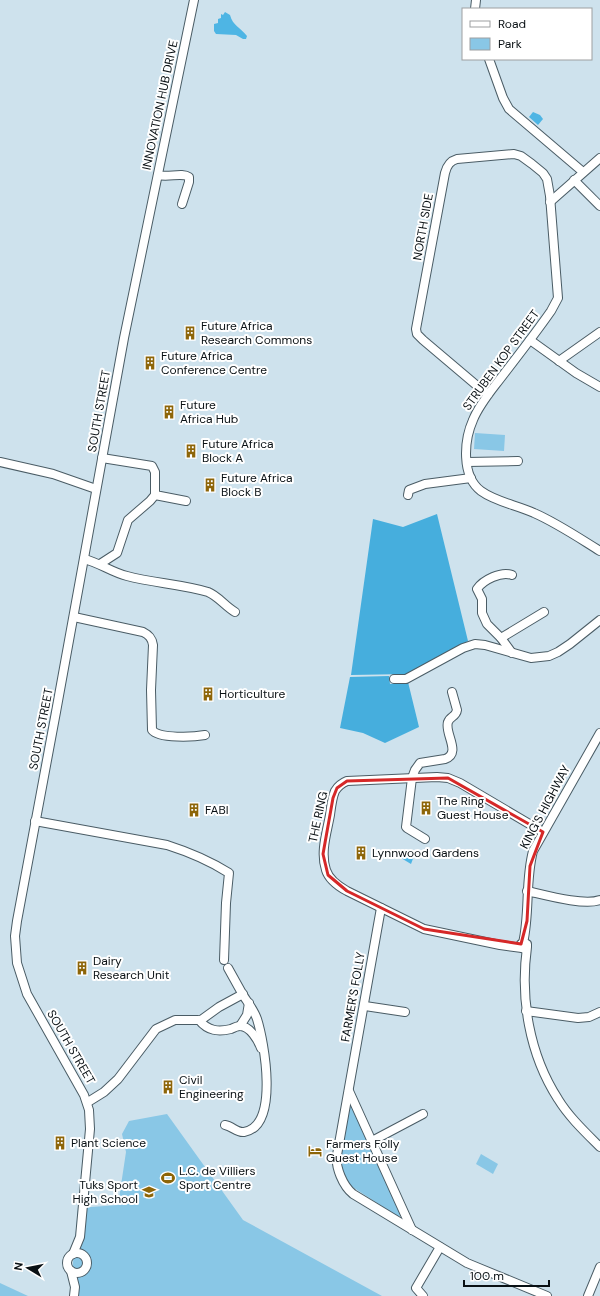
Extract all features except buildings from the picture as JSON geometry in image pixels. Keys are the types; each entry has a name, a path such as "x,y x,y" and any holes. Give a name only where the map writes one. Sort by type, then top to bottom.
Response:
{"street":[{"name":"INNOVATION HUB DRIVE","path":"150,214 194,0"},
{"path":"489,60 509,109 583,172"},
{"name":"NORTH SIDE","path":"488,395 423,340 417,331 446,168 450,162 457,159 507,153 518,155 538,168 546,176 550,202"},
{"path":"550,202 600,158"},
{"path":"158,175 166,177 184,174 187,175 190,179 182,204"},
{"path":"574,180 600,206"},
{"path":"188,185 197,187"},
{"name":"STRUBEN KOP STREET","path":"550,202 558,298 551,311 476,412 470,426 467,445 467,462 471,478 478,488 488,495 540,515 600,552"},
{"name":"SOUTH STREET","path":"82,1254 80,1237 90,1129 90,1110 88,1102 27,994 17,963 15,936 16,921 74,617 96,489 123,345 150,214"},
{"path":"559,361 600,332"},
{"path":"530,340 582,378 600,387"},
{"path":"100,564 115,555 128,520 150,502 155,495 154,468 150,466 102,458"},
{"path":"467,462 518,461"},
{"path":"0,462 52,474 96,489"},
{"path":"408,495 409,490 425,484 471,478"},
{"path":"155,495 186,501"},
{"path":"84,559 128,576 186,586 208,592 215,595 235,612"},
{"path":"512,575 506,573 500,574 488,580 477,589 482,599 483,617 490,628 502,638 512,653"},
{"path":"502,638 544,612"},
{"path":"74,617 143,632 149,636 153,645 151,690 152,730 156,734 184,737 205,735"},
{"path":"394,679 404,680 411,677 472,644 481,644 531,658 549,656 566,647 600,620"},
{"path":"424,839 406,827 412,778 415,770 420,764 444,759 451,754 452,746 447,724 456,714 457,710 452,692"},
{"name":"KING'S HIGHWAY","path":"600,733 533,851 527,891 524,948 526,1012 536,1051 554,1093 572,1118 600,1147"},
{"name":"THE RING","path":"524,948 424,929 340,887 330,878 326,870 324,862 324,848 333,798 341,783 347,781 437,777 454,780 543,832"},
{"path":"35,821 167,845 188,852 229,873 226,903 224,960"},
{"path":"527,891 583,902 594,902 600,900"},
{"name":"FARMER'S FOLLY","path":"382,908 337,1158 338,1166 346,1186 350,1192 359,1198 468,1263 547,1296"},
{"path":"493,942 500,949 515,951 524,948"},
{"path":"225,1125 238,1131 245,1132 253,1127 261,1119 267,1098 266,1071 259,1026 249,1003 228,968"},
{"path":"88,1102 104,1092 118,1079 156,1029 175,1020 199,1020 205,1018 219,1007 243,994"},
{"path":"240,1026 247,1015 249,1003"},
{"path":"365,1006 405,1012"},
{"path":"526,1012 578,1018 589,1017 600,1012"},
{"path":"199,1020 206,1028 210,1030 221,1030 240,1026 251,1033 260,1044 264,1054"},
{"path":"349,1091 412,1230"},
{"path":"372,1140 423,1114"},
{"name":"SOUTH STREET","path":"73,1254 80,1237"},
{"path":"423,1296 416,1288 440,1247"},
{"path":"74,1296 75,1287 88,1262 86,1257 77,1252 67,1260 67,1266 71,1271 75,1287"},
{"path":"588,1296 600,1267"},
{"path":"71,1271 76,1273 82,1272"}],"highlighted area":[{"path":"448,778 543,832 530,866 527,921 521,944 424,929 347,891 328,875 323,854 333,798 337,788 347,781"}],"green space":[{"path":"475,433 505,435 504,451 474,449"},
{"path":"349,1105 352,1107 402,1216 397,1216 351,1186 344,1175 340,1163"},
{"name":"L.C. de Villiers Sport Centre","path":"167,1114 243,1220 382,1296 70,1296 78,1208 118,1205 126,1152 122,1134 129,1121"},
{"path":"481,1154 498,1164 493,1174 476,1164"},
{"path":"0,1283 28,1296 0,1296"}],"shaded area":[{"path":"225,12 230,15 235,24 247,36 246,39 236,35 216,34 214,31 214,24 218,23 218,19 221,18 221,14 223,15"},
{"path":"533,112 540,115 543,119 538,125 529,117"},
{"path":"437,514 468,641 408,674 351,675 373,519 403,527"},
{"path":"389,676 390,684 408,682 419,727 385,743 363,733 340,728 350,677"},
{"path":"402,854 414,856 411,864 401,858"}],"place":[{"name":"Future Africa Research Commons","path":"190,333"},
{"name":"Future Africa Conference Centre","path":"150,363"},
{"name":"Future Africa Hub","path":"169,412"},
{"name":"Future Africa Block A","path":"191,451"},
{"name":"Future Africa Block B","path":"210,485"},
{"name":"Horticulture","path":"208,694"},
{"name":"The Ring Guest House","path":"426,808"},
{"name":"FABI","path":"194,810"},
{"name":"Lynnwood Gardens","path":"361,853"},
{"name":"Dairy Research Unit","path":"82,968"},
{"name":"Civil Engineering","path":"168,1087"},
{"name":"Plant Science","path":"60,1143"},
{"name":"Farmers Folly Guest House","path":"315,1151"},
{"name":"L.C. de Villiers Sport Centre","path":"168,1178"},
{"name":"Tuks Sport High School","path":"149,1192"}]}
